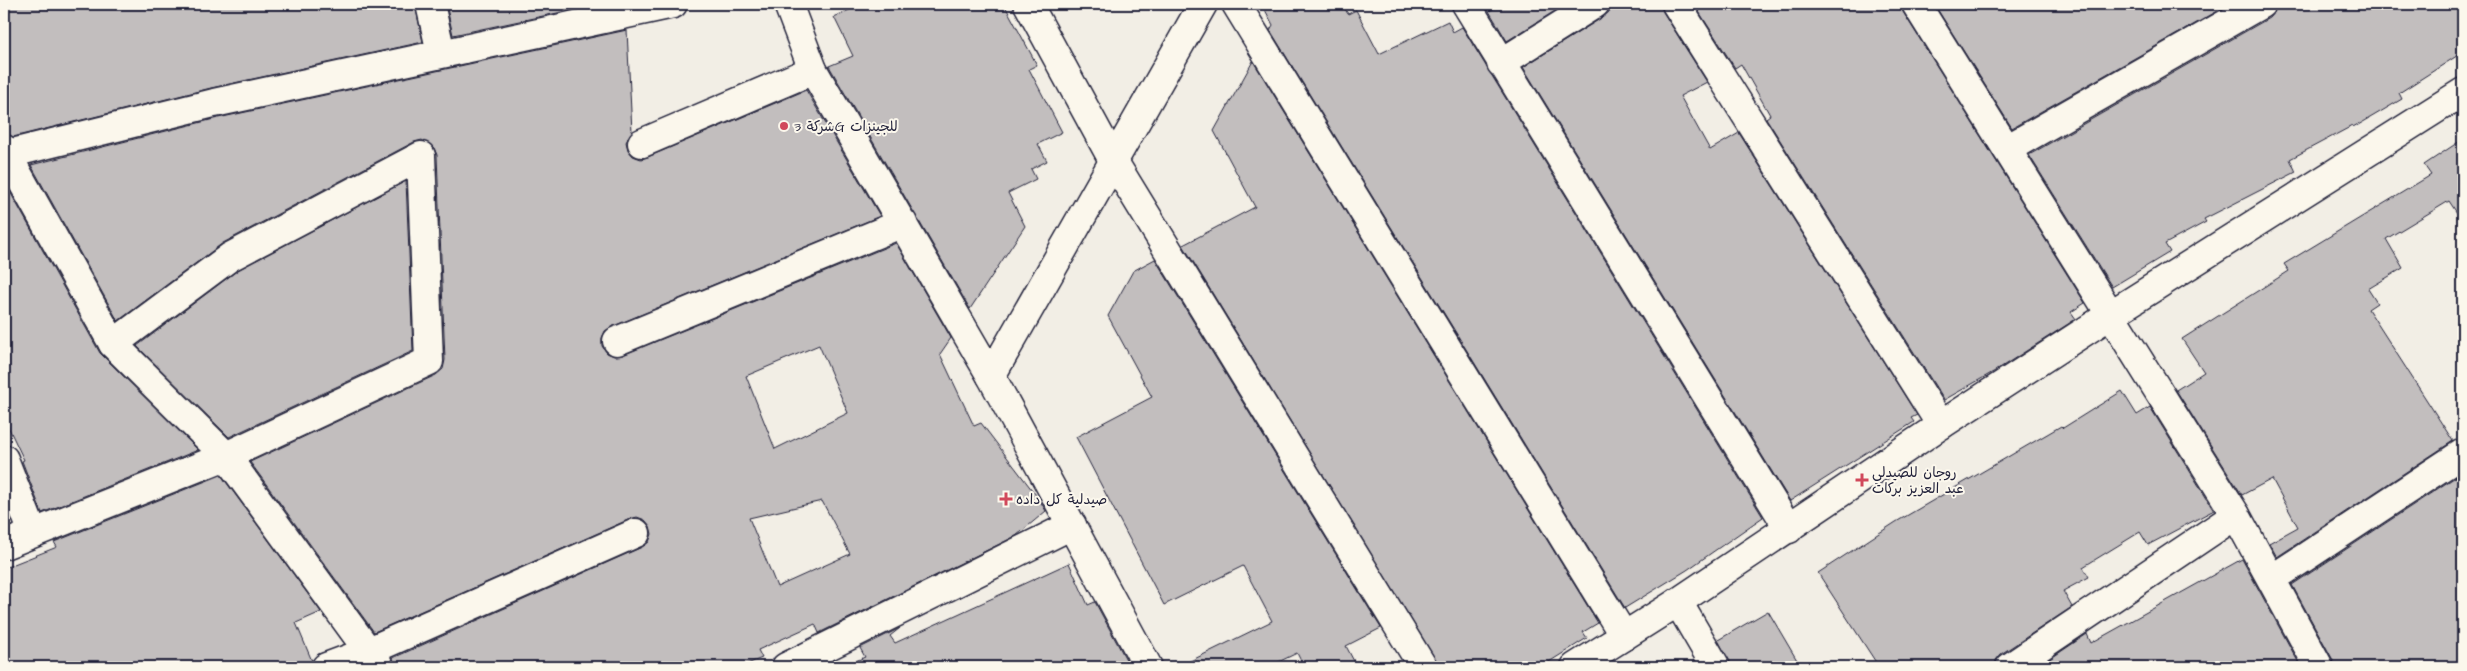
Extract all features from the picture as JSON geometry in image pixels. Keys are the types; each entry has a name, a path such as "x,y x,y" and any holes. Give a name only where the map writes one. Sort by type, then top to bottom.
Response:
{"street":[{"path":"430,4 440,54"},
{"path":"374,659 226,456 113,344 4,153 214,103 673,4"},
{"path":"788,4 813,70 991,376 1148,667"},
{"path":"1028,4 1114,162 1423,667"},
{"path":"991,376 1203,4"},
{"path":"1236,4 1624,636"},
{"path":"1466,4 1789,529"},
{"path":"1501,63 1595,4"},
{"path":"1676,4 1941,425"},
{"path":"1916,4 2236,515 2319,667"},
{"path":"2008,149 2262,4"},
{"path":"642,143 813,70"},
{"path":"1575,667 1789,529 1941,425 2110,315 2463,92"},
{"path":"4,545 226,456 429,361 421,156 230,257 113,344"},
{"path":"617,341 903,223"},
{"path":"2272,579 2463,453"},
{"path":"4,459 33,533"},
{"path":"2010,667 2236,515"},
{"path":"786,667 1072,525"},
{"path":"326,667 374,659 636,533"},
{"path":"1678,602 1716,667"}],"building":[{"path":"4,4 415,4 423,42 211,88 13,137 4,133"},
{"path":"446,4 600,4 453,35"},
{"path":"862,4 1004,4 1037,65 1029,69 1062,132 1038,144 1047,161 1031,169 1036,179 1008,193 1025,226 970,309 829,66 853,56 834,17"},
{"path":"1262,4 1342,4 1348,14 1356,10 1379,54 1448,21 1453,32 1462,27 1763,517 1687,570 1625,608 1270,30 1273,25"},
{"path":"1502,4 1566,4 1507,41 1489,11"},
{"path":"1611,4 1661,4 1663,12 1707,82 1680,96 1710,150 1739,133 1917,415 1911,418 1914,422 1790,501 1523,67 1603,17 1609,12"},
{"path":"1694,4 1900,4 1903,12 2085,303 2071,312 2076,319 1995,371 1944,400 1766,118 1770,115 1741,64 1735,68"},
{"path":"1934,4 2230,4 2012,128"},
{"path":"2277,4 2463,4 2463,52 2399,93 2402,99 2353,128 2352,126 2290,159 2296,172 2204,219 2206,222 2165,244 2170,252 2112,287 2029,155 2269,18 2275,11"},
{"path":"627,30 632,132 626,142 628,150 633,156 641,159 806,90 880,216 611,327 605,331 602,338 602,346 607,353 614,356 623,355 896,243 951,338 940,354 974,426 981,423 1046,511 1016,536 819,633 815,624 758,650 762,658 740,667 395,667 393,658 642,547 649,542 652,534 650,526 645,520 637,517 630,519 374,632 250,462 436,375 443,369 445,360 437,155 434,148 422,140 414,142 223,243 118,321 31,165 218,118","holes":["819,345 848,413 775,449 746,376","822,501 850,554 777,587 749,518"]},
{"path":"1253,61 1598,623 1583,632 1587,638 1541,667 1440,667 1183,245 1255,207 1214,131"},
{"path":"2463,139 2463,222 2449,201 2386,239 2403,268 2368,289 2377,303 2368,309 2453,441 2277,557 2269,543 2298,527 2272,479 2242,495 2176,390 2204,372 2182,339 2289,271 2284,264 2431,175 2424,165"},
{"path":"4,181 100,353 198,450 42,513 22,461 24,460 4,418"},
{"path":"406,181 413,351 229,437 137,346 238,270"},
{"path":"1155,259 1381,628 1346,646 1357,667 1304,667 1297,653 1268,667 1178,667 1272,621 1243,566 1164,605 1076,437 1152,397 1108,316 1133,271"},
{"path":"2122,391 2137,415 2150,407 2214,510 2148,545 2140,532 2083,567 2089,577 2063,591 2072,607 2001,654 1996,660 1995,667 1879,667 1818,573 1896,522 2061,426 2063,428"},
{"path":"2463,472 2463,667 2335,667 2292,585"},
{"path":"221,475 321,612 296,623 312,661 311,667 4,667 4,568 57,547 54,542"},
{"path":"2242,559 2301,667 2038,667 2087,634 2091,643"},
{"path":"1069,563 1088,605 1095,602 1130,667 842,667 865,657 860,648 900,628 890,636 895,643"},
{"path":"1768,611 1801,667 1732,667 1718,640"}],"place":[{"name":"شركة 3G للجينزات","path":"784,126"},
{"name":"روجان للصيدلي عبد العزيز بركات","path":"1862,480"},
{"name":"صيدلية كل داده","path":"1006,499"}]}
